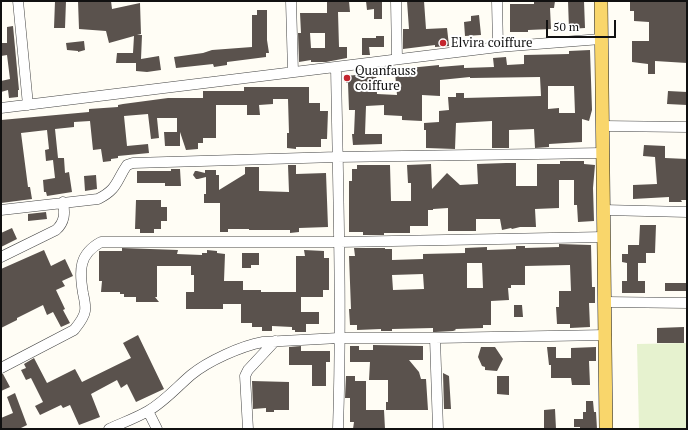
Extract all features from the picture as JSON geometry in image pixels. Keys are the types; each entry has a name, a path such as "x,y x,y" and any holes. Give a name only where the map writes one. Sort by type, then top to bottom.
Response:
{"main road":[{"path":"601,1 606,302 606,429"}],"street":[{"path":"18,1 28,105"},
{"path":"291,1 293,72"},
{"path":"396,1 397,59"},
{"path":"497,1 498,47"},
{"path":"1,108 498,47 601,39"},
{"path":"336,67 340,242 338,429"},
{"path":"603,126 687,127"},
{"path":"1,210 98,199 109,193 116,185 127,165 133,163 337,157 603,153"},
{"path":"1,257 56,230 61,226 65,212 63,202"},
{"path":"604,210 687,212"},
{"path":"1,368 74,330 81,321 85,311 80,268 84,257 91,247 101,242 340,242 604,237"},
{"path":"606,302 687,303"},
{"path":"109,429 148,411 202,368 251,344 275,341 339,338 606,335"},
{"path":"435,338 438,429"},
{"path":"248,429 245,376 248,370 275,341"},
{"path":"148,411 157,429"}],"green space":[{"path":"687,343 687,429 639,429 637,344"}],"building":[{"path":"55,1 66,1 65,28 54,28"},
{"path":"78,1 111,1 112,9 140,3 141,34 137,35 142,35 141,59 159,56 161,70 147,72 136,71 136,63 116,63 117,53 133,53 134,36 109,43 106,31 79,29"},
{"path":"327,1 349,1 350,12 338,12 339,47 347,47 347,58 326,62 311,62 311,60 299,62 298,33 301,33 300,13 327,13","holes":["310,33 325,33 325,48 311,48"]},
{"path":"366,1 382,1 382,19 374,19 374,9 367,10"},
{"path":"407,1 424,1 426,29 447,28 449,46 435,47 435,45 403,49 403,29 409,29"},
{"path":"555,1 554,8 550,8 551,29 528,30 528,32 510,32 510,4 534,4 534,2"},
{"path":"568,1 584,1 585,28 569,29"},
{"path":"630,1 687,1 687,63 655,61 655,74 648,74 648,64 632,62 632,41 649,41 649,22 634,21 634,11 630,11"},
{"path":"257,10 267,10 267,40 269,53 266,53 266,57 227,62 227,65 214,67 213,64 176,68 174,57 203,53 212,50 252,47 252,15 257,15"},
{"path":"479,15 481,35 465,36 464,22 471,21 471,16"},
{"path":"13,26 19,90 18,97 9,98 8,90 1,92 1,81 10,79 7,55 1,56 1,43 7,43 7,27"},
{"path":"376,36 384,36 384,47 369,47 370,55 362,55 362,38 376,38"},
{"path":"84,41 85,50 78,52 67,50 66,43"},
{"path":"590,50 592,110 589,121 582,119 582,142 549,144 549,147 535,148 534,129 509,130 509,148 492,148 492,121 456,123 455,149 426,148 426,130 424,130 424,123 439,122 439,111 449,110 448,97 456,97 456,93 464,93 464,98 541,96 540,77 470,77 440,80 440,96 422,95 422,121 402,120 402,116 384,115 384,105 366,106 365,134 382,134 382,144 353,145 352,134 354,134 355,110 349,110 348,83 346,83 346,76 376,73 377,94 397,95 395,72 399,72 399,69 439,65 439,67 464,65 464,68 494,67 493,58 506,57 507,65 524,64 524,55 569,54 569,51","holes":["548,86 574,86 575,113 559,113 559,108 548,109"]},
{"path":"244,87 309,87 309,103 320,103 320,111 328,111 327,139 321,139 321,147 296,147 296,149 287,148 287,133 289,133 288,99 273,99 273,104 259,105 260,115 247,115 247,105 216,105 216,138 203,138 203,143 198,143 198,149 186,150 180,132 180,146 165,146 164,132 177,132 177,118 157,118 159,138 151,139 148,114 124,116 127,146 148,144 149,153 118,156 118,158 111,159 111,161 103,162 101,149 93,150 90,121 74,122 74,127 55,129 58,158 64,158 65,173 69,172 72,192 47,196 46,192 44,192 43,180 55,178 53,160 46,161 45,150 49,149 47,130 21,133 28,187 30,187 32,199 1,203 1,120 89,112 89,109 118,107 118,105 123,104 168,98 203,98 203,91 244,91"},
{"path":"668,91 687,92 687,105 667,104"},
{"path":"644,145 665,146 665,158 687,159 687,200 681,200 682,202 669,202 669,197 633,199 633,185 657,184 655,157 643,156"},
{"path":"560,161 584,161 584,164 595,165 593,188 594,221 578,222 577,205 574,205 574,180 559,180 559,208 535,209 536,227 520,227 502,230 500,219 476,219 476,231 448,231 448,208 428,210 428,226 410,226 410,233 363,235 363,232 349,232 349,181 352,181 352,169 357,169 357,165 390,165 391,201 411,201 411,183 408,183 407,165 431,164 432,189 447,173 460,185 478,184 477,164 506,163 516,163 516,186 537,186 537,164 560,164"},
{"path":"288,165 296,165 296,174 326,173 328,227 299,228 299,232 290,233 290,230 249,229 228,229 228,232 220,232 220,203 204,203 204,194 206,194 206,177 196,179 193,175 195,171 205,173 205,170 216,170 216,175 219,175 219,190 245,174 245,167 259,167 259,191 289,192"},
{"path":"171,169 180,169 181,186 165,186 165,183 137,183 137,171 171,171"},
{"path":"96,175 97,189 85,191 84,176"},
{"path":"136,200 161,200 161,207 167,207 167,221 161,221 161,229 154,229 154,233 140,233 140,229 135,229"},
{"path":"46,212 47,219 28,221 28,214"},
{"path":"640,225 656,225 655,253 646,253 646,263 638,263 638,281 645,281 645,293 622,293 622,281 627,281 627,263 622,262 622,254 628,254 628,245 639,245"},
{"path":"12,228 17,239 1,247 1,233"},
{"path":"559,244 591,245 592,287 595,287 595,303 589,303 590,327 570,328 570,324 557,324 556,307 559,307 559,291 571,291 570,265 525,266 525,285 511,285 511,288 508,288 509,300 491,301 491,325 483,325 483,328 455,329 456,330 453,331 435,332 433,332 433,328 392,329 392,331 381,331 381,329 357,330 357,325 350,325 349,309 351,309 349,256 355,256 354,248 392,249 392,260 423,259 423,254 465,253 465,248 487,247 487,250 516,249 516,246 525,246 525,248 559,247","holes":["467,263 482,263 483,288 467,288","423,274 424,289 393,290 392,275"]},
{"path":"122,248 178,250 177,254 202,255 202,253 207,253 207,250 217,251 217,253 225,254 224,281 243,281 243,290 261,290 261,292 296,292 296,256 305,256 304,250 324,251 324,258 329,258 329,290 323,290 323,297 301,297 301,312 319,312 319,324 306,324 306,332 295,332 295,330 292,330 292,327 272,326 272,331 262,331 262,327 252,327 252,323 241,323 241,304 223,304 223,309 186,309 186,292 194,292 194,275 191,275 191,266 157,266 157,297 155,297 159,302 136,302 136,297 124,297 124,294 120,294 120,292 101,292 102,281 99,281 99,251 122,251"},
{"path":"44,250 51,266 65,259 73,276 62,281 65,286 56,290 65,309 63,310 70,323 61,327 53,312 47,315 43,305 1,328 1,269"},
{"path":"242,253 259,253 259,265 251,265 251,268 242,268"},
{"path":"665,283 686,283 686,291 665,291"},
{"path":"514,305 522,305 523,317 514,317"},
{"path":"684,327 684,343 657,343 657,328"},
{"path":"138,335 164,389 136,402 127,384 121,388 117,380 91,394 100,417 79,425 70,405 63,408 61,405 40,415 35,406 43,402 31,378 26,380 21,370 26,368 24,364 34,358 47,383 75,369 82,382 131,358 123,343"},
{"path":"373,345 423,346 423,360 409,360 419,372 421,379 426,379 428,410 386,410 386,402 388,402 388,380 369,380 370,362 350,362 350,346 359,346 359,350 373,350"},
{"path":"301,346 301,351 330,351 330,362 326,362 326,386 312,386 312,365 289,365 289,347"},
{"path":"481,347 495,347 503,359 497,371 485,370 485,367 482,366 478,357"},
{"path":"547,347 556,347 556,358 571,358 571,348 596,347 596,361 589,361 590,385 572,385 571,378 551,378 551,365 549,365"},
{"path":"443,373 449,376 451,409 444,409"},
{"path":"1,374 3,374 10,387 1,391"},
{"path":"346,376 355,376 355,381 366,381 366,410 384,410 385,429 353,429 354,422 350,422 350,398 345,398"},
{"path":"497,376 509,376 509,395 497,394"},
{"path":"252,381 289,382 289,410 274,410 274,412 266,412 266,408 253,409"},
{"path":"15,393 27,425 19,429 1,429 1,418 13,413 7,397"},
{"path":"586,401 593,401 594,412 596,412 597,429 580,429 580,427 574,427 574,419 583,419 583,412 586,412"},
{"path":"555,409 556,429 544,429 544,410"}],"place":[{"name":"Elvira coiffure","path":"443,43"},
{"name":"Quanfauss coiffure","path":"347,78"}]}
